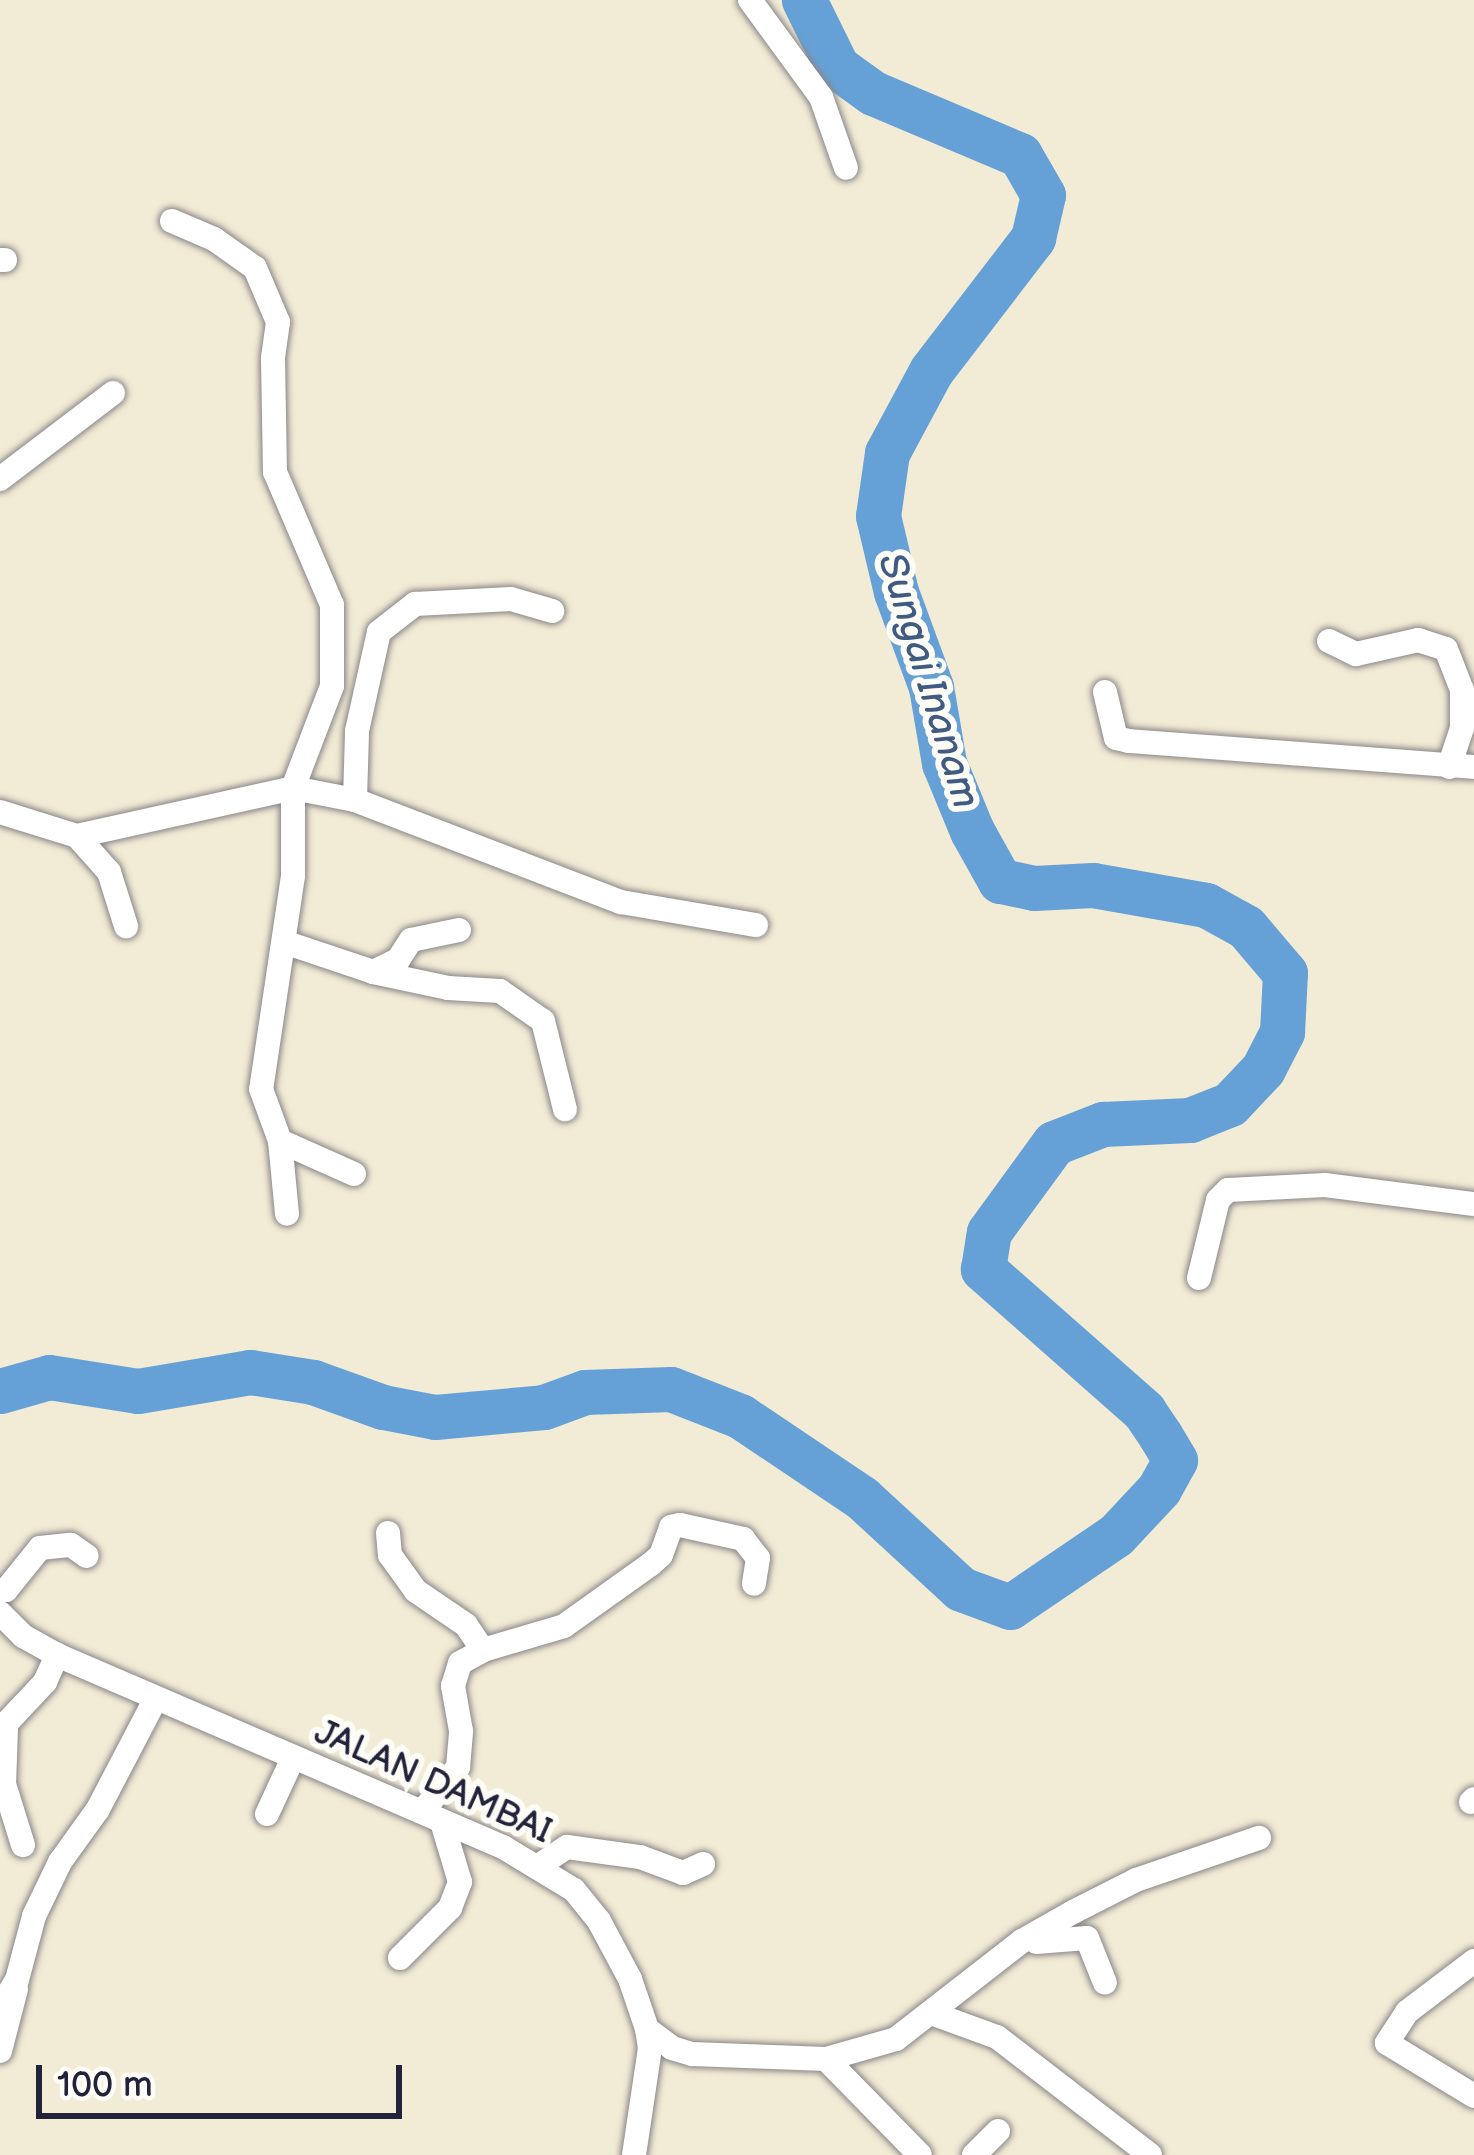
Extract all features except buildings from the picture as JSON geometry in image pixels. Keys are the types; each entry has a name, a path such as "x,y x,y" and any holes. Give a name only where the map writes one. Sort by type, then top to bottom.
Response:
{"street":[{"path":"750,0 821,98 846,168"},
{"path":"172,221 214,239 255,268 278,322 275,472 332,605 332,686 293,788 293,876 261,1089 280,1141 287,1214"},
{"path":"0,479 113,393"},
{"path":"355,800 357,731 379,632 415,604 512,599 551,611"},
{"path":"1105,692 1116,738 1129,741 1335,753 1462,767 1462,690 1446,649 1418,640 1356,655 1329,641"},
{"path":"0,812 77,836 293,788 355,800 621,902 756,925"},
{"path":"77,836 109,872 126,926"},
{"path":"373,972 398,960 411,940 459,930"},
{"path":"284,942 373,972 448,988 500,991 543,1021 565,1109"},
{"path":"280,1141 354,1174"},
{"path":"1198,1278 1218,1200 1228,1190 1325,1185 1474,1204"},
{"path":"400,1958 450,1908 460,1882 432,1817 458,1767 461,1731 453,1686 460,1664 483,1650 564,1626 661,1555 670,1527 743,1539 758,1558 754,1584"},
{"path":"388,1533 390,1555 416,1591 466,1625 483,1650"},
{"path":"0,1590 6,1590 40,1548 70,1545 87,1556"},
{"name":"JALAN DAMBAI","path":"1,1618 57,1655 432,1817 574,1890 630,1979 647,2029"},
{"path":"23,1845 4,1784 3,1729 45,1682 57,1655"},
{"path":"0,2051 34,1916 60,1862 98,1809 156,1698"},
{"path":"267,1814 293,1758"},
{"path":"647,2029 672,2048 692,2054 826,2059 896,2039 1022,1941 1136,1880 1259,1838"},
{"path":"537,1867 567,1847 640,1857 683,1873 703,1864"},
{"path":"1022,1941 1087,1938 1105,1982"},
{"path":"1474,1961 1407,2012 1387,2043 1474,2096"},
{"path":"0,2008 17,1980"},
{"path":"931,2013 997,2036 1150,2155"},
{"path":"634,2155 650,2048 647,2029"},
{"path":"826,2059 920,2155"},
{"path":"974,2155 998,2131"}],"waterway":[{"name":"Sungai Inanam","path":"0,1391 49,1377 138,1391 250,1372 313,1382 383,1407 435,1417 544,1407 585,1392 671,1389 740,1416 862,1498 961,1589 1010,1607 1116,1535 1159,1489 1175,1460 1160,1435 1144,1411 983,1269 989,1232 1054,1143 1103,1124 1190,1120 1230,1104 1263,1069 1282,1032 1285,973 1246,927 1206,905 1093,885 1034,888 1000,881 972,831 944,763 931,687 896,592 878,516 887,453 931,371 1033,238 1043,195 1020,155 873,93 837,67 804,0"}]}
